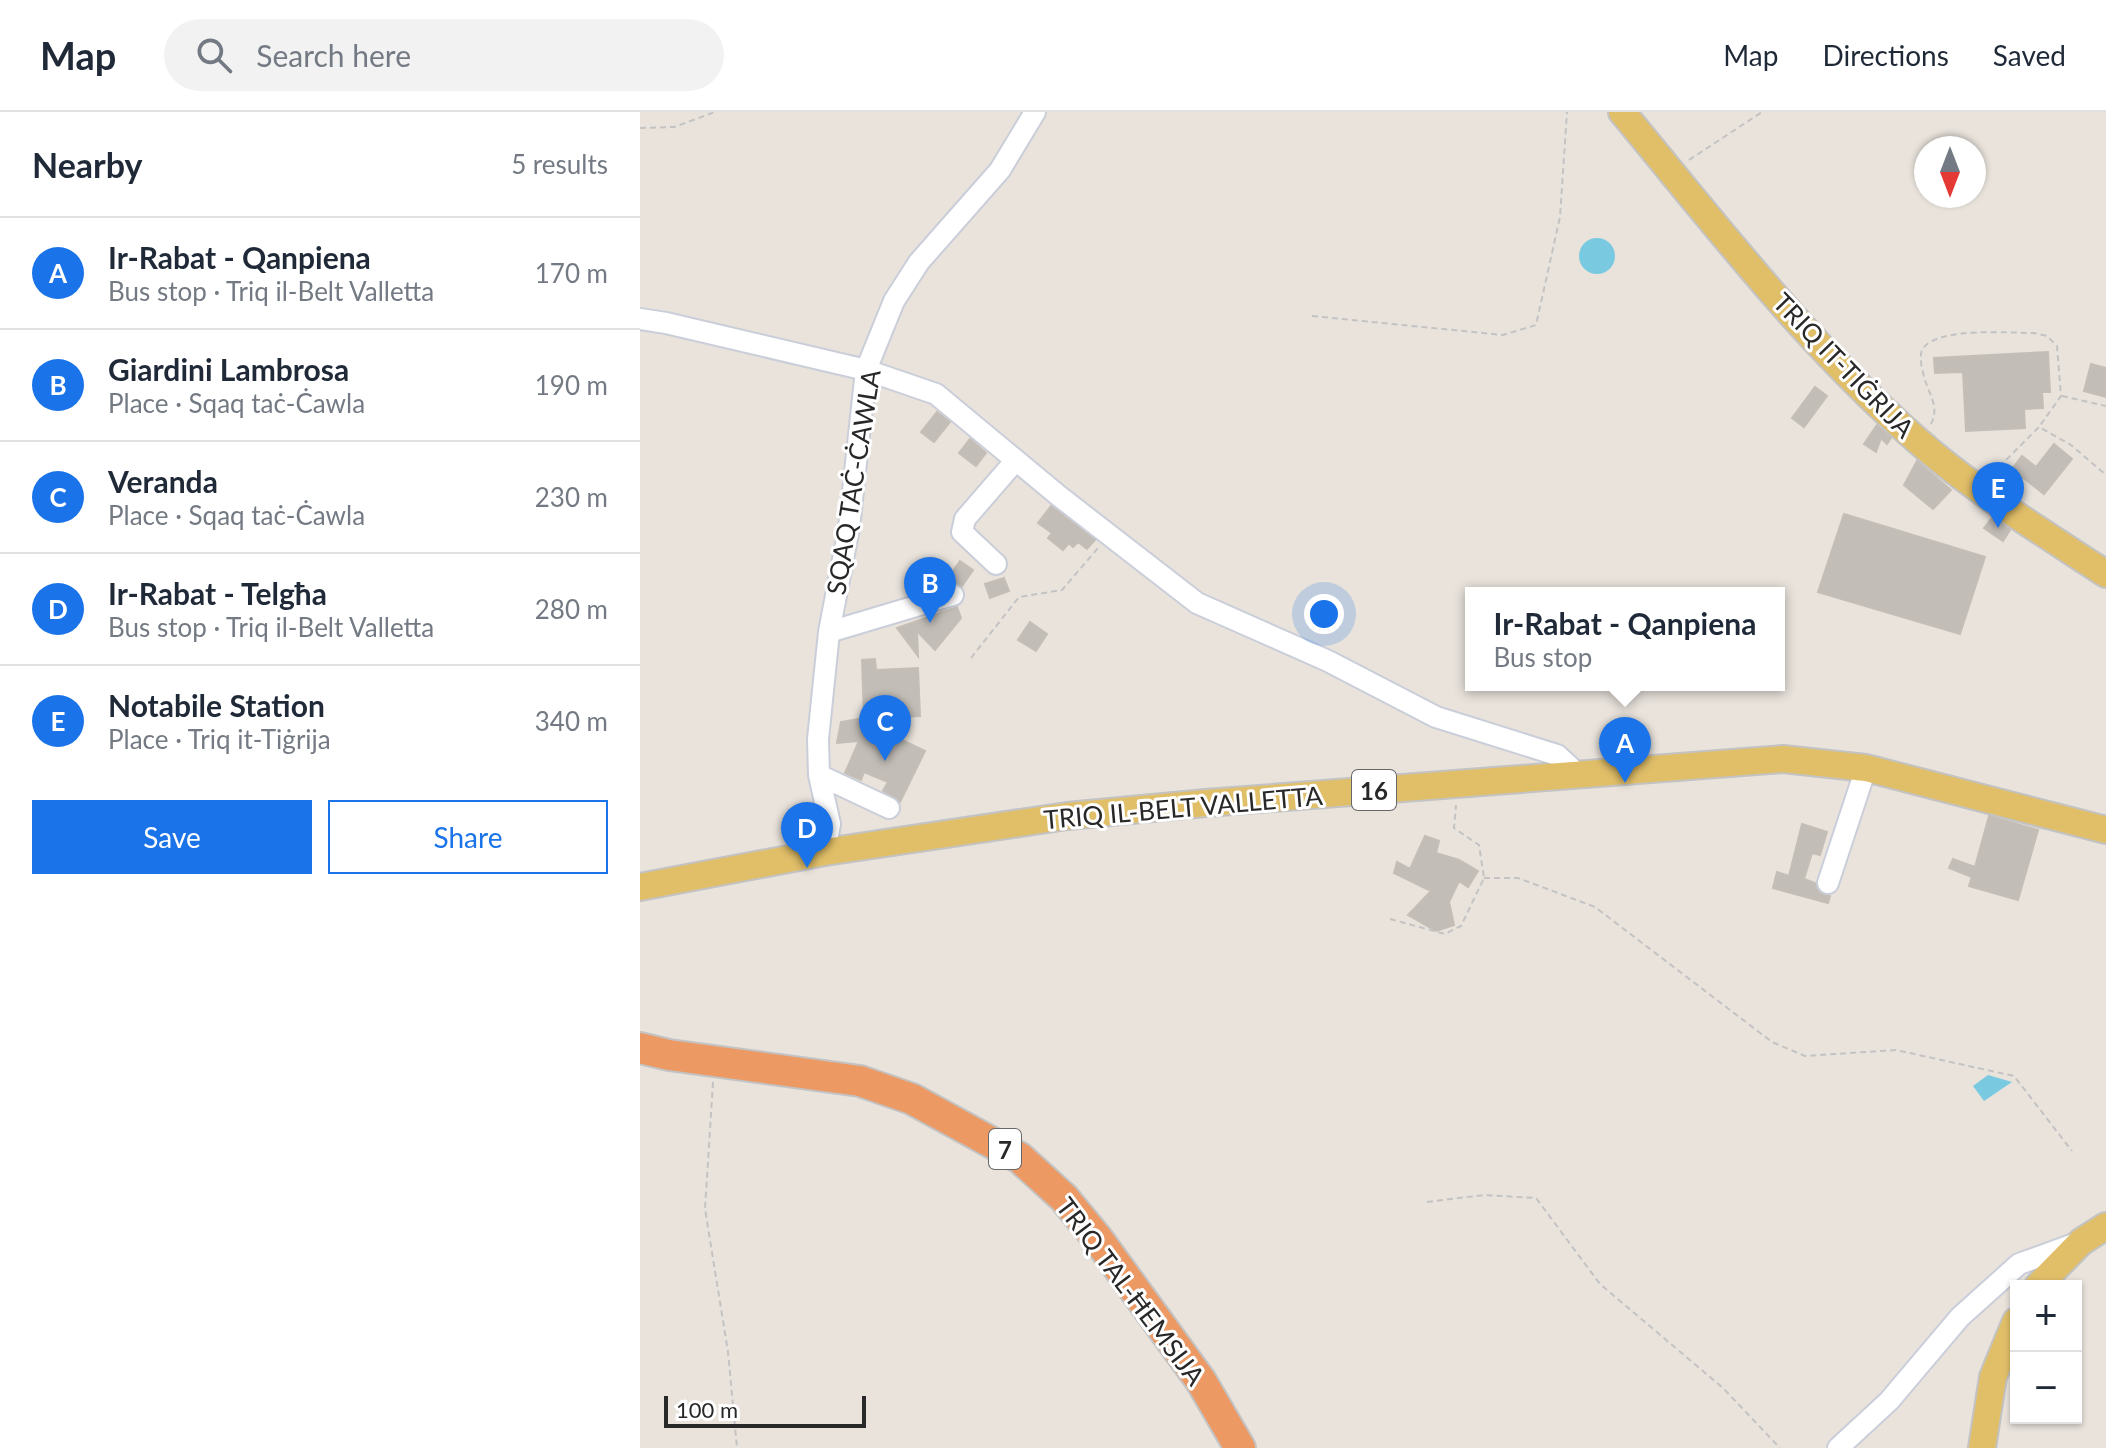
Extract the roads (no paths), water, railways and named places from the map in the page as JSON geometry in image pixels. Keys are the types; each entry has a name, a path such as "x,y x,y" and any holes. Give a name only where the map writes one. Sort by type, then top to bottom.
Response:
{"highway":[{"name":"TRIQ TAL-ĦEMSIJA","path":"640,1048 669,1055 860,1081 912,1099 1020,1158 1064,1198 1097,1238 1201,1381 1240,1448"},
{"name":"TRIQ TAL-ĦEMSIJA","path":"640,1062 837,1089 900,1107 994,1160 1069,1230 1143,1331 1218,1448"}],"main road":[{"name":"TRIQ IT-TIĠRIJA","path":"1622,112 1806,332 1919,440 1977,489 2106,574"},
{"name":"TRIQ IL-BELT VALLETTA","path":"640,887 825,852 1067,816 1783,759 1866,768 2106,830"},
{"path":"2044,1280 2081,1242 2106,1226"},
{"path":"1982,1448 1993,1377 2010,1336"}],"street":[{"name":"SQAQ TAĊ-ĊAWLA","path":"825,852 830,824 819,775 818,739 829,632 849,528 866,370 894,301 919,262 1000,170 1035,112"},
{"path":"640,319 866,370 936,394 1197,603 1328,661 1436,717 1557,755 1579,775"},
{"path":"996,564 962,532 965,519 1016,460"},
{"path":"829,632 953,595"},
{"path":"1828,883 1866,768"},
{"path":"819,775 889,808"},
{"path":"1838,1448 1889,1401 1960,1317 2019,1264 2081,1242"}],"water":[{"path":"1597,238 1610,243 1615,256 1610,269 1597,274 1584,269 1579,256 1584,243"},
{"path":"1988,1075 2012,1082 1984,1101 1973,1086"}],"place":[{"name":"Notabile Station","path":"1998,528"},
{"name":"Giardini Lambrosa","path":"930,623"},
{"name":"Veranda","path":"885,761"},
{"name":"Ir-Rabat - Qanpiena","path":"1625,783"},
{"name":"Ir-Rabat - Telgħa","path":"807,868"}]}
